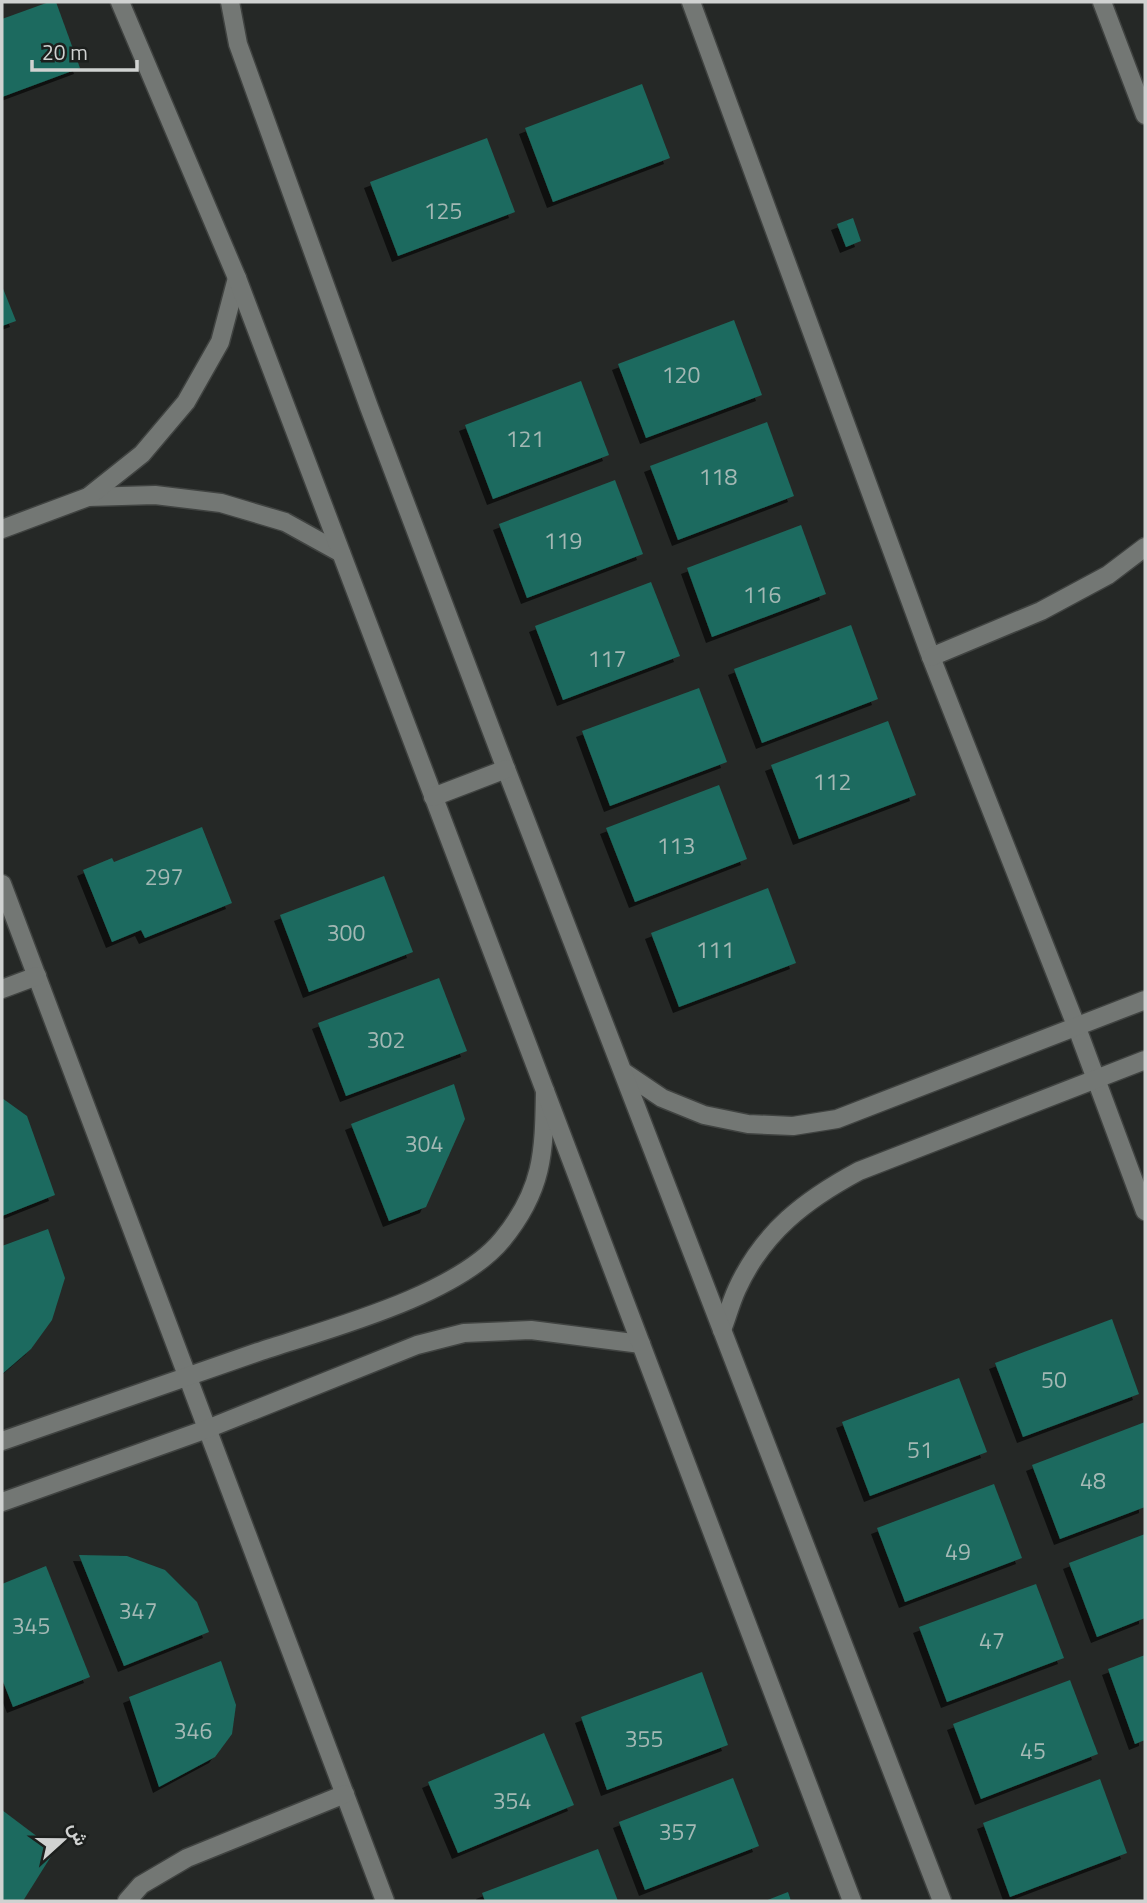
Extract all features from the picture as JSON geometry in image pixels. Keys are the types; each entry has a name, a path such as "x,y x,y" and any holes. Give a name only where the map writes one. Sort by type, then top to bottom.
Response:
{"street":[{"path":"120,2 237,278 852,1901"},
{"path":"230,2 238,44 369,407 942,1901"},
{"path":"691,2 931,657 1077,1028 1145,1211"},
{"path":"1102,2 1145,115"},
{"path":"2,530 88,497 142,454 186,402 220,342 237,278"},
{"path":"88,497 155,495 221,503 285,522 341,553"},
{"path":"931,657 1041,611 1108,575 1145,547"},
{"path":"433,797 506,769"},
{"path":"2,884 385,1901"},
{"path":"2,989 37,976"},
{"path":"625,1073 662,1098 704,1115 748,1124 793,1126 837,1119 1145,1000"},
{"path":"722,1330 737,1289 759,1252 787,1219 821,1191 859,1171 1145,1060"},
{"path":"2,1441 401,1303 465,1272 502,1240 529,1203 539,1174 544,1134 545,1091"},
{"path":"2,1502 207,1429 417,1345 464,1333 531,1330 641,1344"},
{"path":"127,1901 141,1885 187,1858 345,1794"}],"building":[{"path":"49,2 56,2 80,68 2,97 2,19"},
{"path":"642,84 670,158 553,202 525,128"},
{"path":"487,138 515,212 398,256 370,182"},
{"path":"853,218 861,241 846,247 837,224"},
{"path":"2,286 16,321 2,326"},
{"path":"734,320 762,395 646,438 618,364"},
{"path":"581,381 609,455 493,499 465,425"},
{"path":"767,422 794,496 678,540 650,466"},
{"path":"615,480 643,554 527,598 499,524"},
{"path":"801,525 826,594 712,637 687,568"},
{"path":"651,582 680,656 563,700 535,626"},
{"path":"851,625 878,699 762,743 734,669"},
{"path":"699,688 727,762 610,806 582,731"},
{"path":"888,721 916,795 799,839 771,765"},
{"path":"719,785 747,859 635,902 606,828"},
{"path":"202,827 232,903 145,938 141,930 112,942 83,870 112,858 114,862"},
{"path":"384,876 413,952 309,992 280,915"},
{"path":"768,888 796,963 679,1007 651,933"},
{"path":"439,978 467,1051 346,1096 318,1023"},
{"path":"454,1084 465,1119 426,1207 389,1221 351,1124"},
{"path":"2,1098 27,1116 55,1195 2,1216"},
{"path":"48,1229 65,1278 52,1320 31,1349 2,1374 2,1246"},
{"path":"1112,1319 1139,1394 1023,1437 995,1363"},
{"path":"959,1378 987,1452 870,1496 842,1422"},
{"path":"1145,1422 1145,1507 1060,1539 1032,1465"},
{"path":"994,1484 1022,1558 905,1602 877,1528"},
{"path":"1145,1534 1145,1618 1097,1637 1069,1563"},
{"path":"79,1555 127,1556 165,1570 197,1602 209,1632 124,1666"},
{"path":"46,1566 90,1677 13,1707 2,1679 2,1584"},
{"path":"1036,1584 1064,1658 947,1702 919,1627"},
{"path":"1145,1655 1145,1740 1135,1744 1108,1669"},
{"path":"221,1661 236,1705 232,1734 215,1757 159,1787 129,1697"},
{"path":"702,1672 728,1745 607,1790 581,1717"},
{"path":"1070,1680 1098,1754 981,1799 953,1724"},
{"path":"544,1733 574,1805 458,1853 428,1782"},
{"path":"733,1778 759,1846 645,1890 619,1822"},
{"path":"1100,1779 1127,1853 1010,1897 983,1823"},
{"path":"2,1810 55,1850 23,1901 2,1901"},
{"path":"598,1849 618,1901 485,1901 482,1893"},
{"path":"788,1892 791,1901 765,1901"}]}
